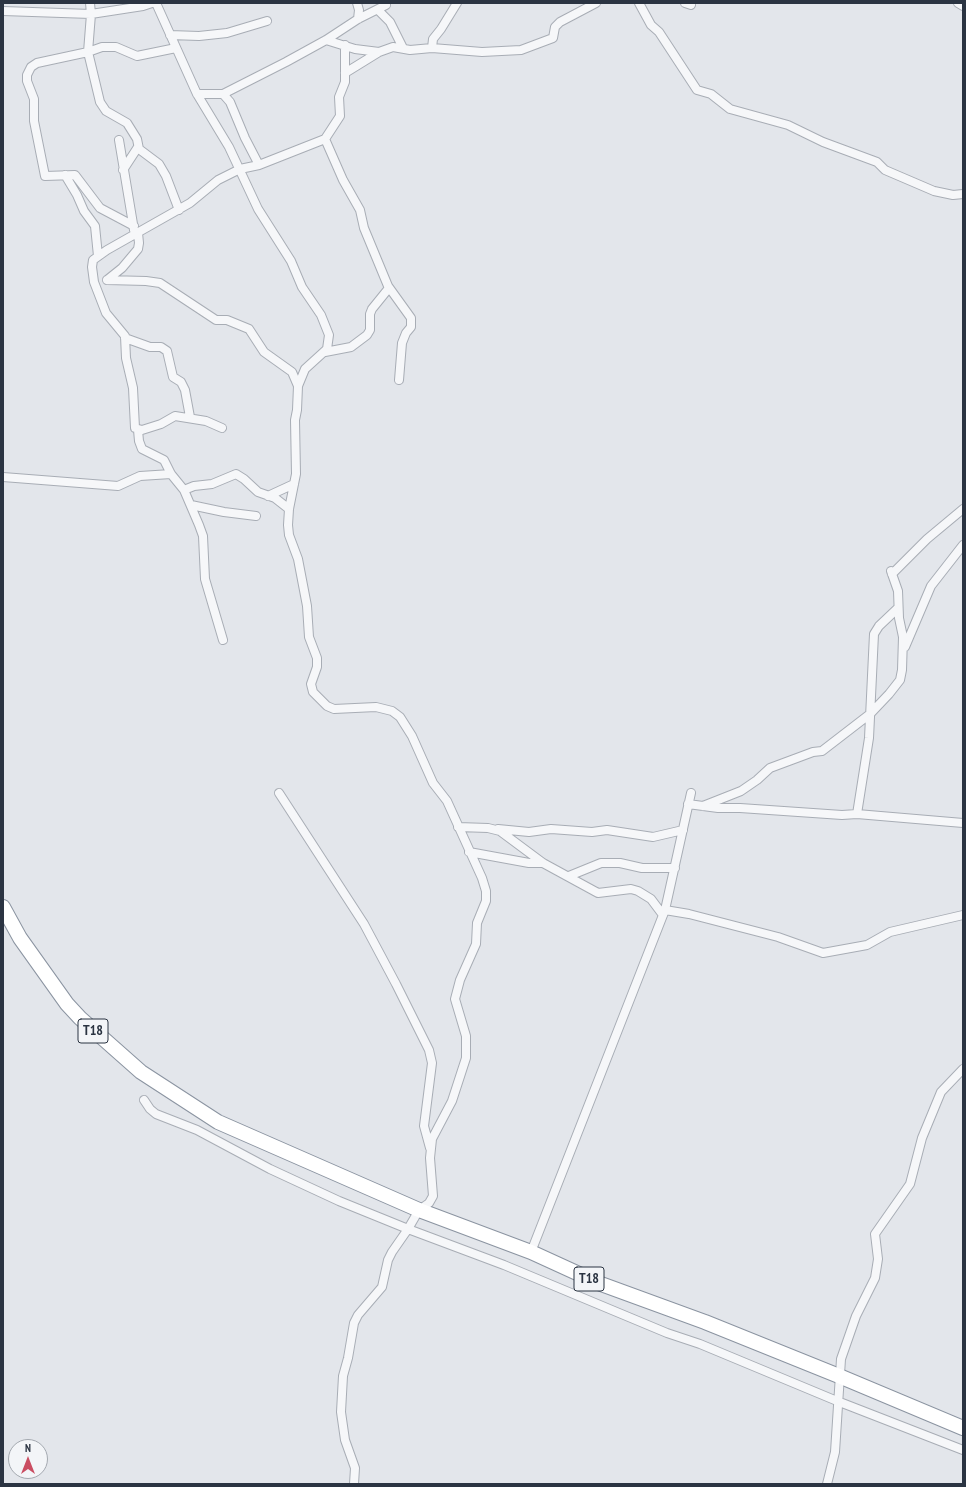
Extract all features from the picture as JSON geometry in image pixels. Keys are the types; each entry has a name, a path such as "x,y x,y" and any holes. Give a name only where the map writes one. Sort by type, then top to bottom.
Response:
{"highway":[{"name":"T18","path":"3,906 20,938 67,1004 98,1036 141,1072 218,1122 418,1210 531,1252 601,1284 705,1322 963,1428"}],"street":[{"path":"90,3 91,14 88,52 100,102 106,111 126,124 137,139 138,147 141,151 159,164 166,176 178,210"},
{"path":"3,11 91,14 132,5 152,3"},
{"path":"156,3 197,94 229,147 258,209 291,261 302,287 321,315 329,337 325,352 305,369 298,386 295,420 296,458 294,484 289,510 289,536 298,559 307,606 309,637 317,658 317,667 312,684 313,692 327,706 334,709 376,707 392,711 400,717 412,736 433,783 447,801 484,884 486,901 477,923 476,944 460,980 455,999 466,1036 466,1058 452,1101 435,1131 431,1150"},
{"path":"357,3 359,10 358,19"},
{"path":"432,48 433,39 457,3"},
{"path":"345,74 378,52 393,47 410,50 432,48 482,52 521,50 553,38 555,27 560,22 596,3"},
{"path":"639,3 650,23 657,29 696,90 711,94 730,109 788,125 823,142 877,162 885,170 934,192 953,195 963,194"},
{"path":"958,3 963,6"},
{"path":"197,94 223,94 326,40 358,19 382,8 403,48"},
{"path":"170,35 199,36 227,33 267,21"},
{"path":"326,40 360,50 378,52"},
{"path":"223,640 205,579 203,536 191,505 184,490 171,474 163,459 142,449 139,441 138,430 135,428 134,421 134,397 126,358 125,338 123,332 106,313 94,282 92,267 93,260 135,231 178,210 218,180 240,169 259,165 325,138 340,116 338,97 345,82 345,45"},
{"path":"135,231 100,208 75,175 44,175 34,121 34,99 28,81 28,75 31,67 37,63 88,52 102,47 116,47 137,56 176,48"},
{"path":"223,94 230,102 245,138 259,165"},
{"path":"325,138 343,180 360,210 364,228 389,288 411,318 411,327 406,333 402,343 399,380"},
{"path":"107,280 122,268 138,249 139,243 135,231 123,170 119,140"},
{"path":"123,170 138,147"},
{"path":"65,175 95,228 98,256"},
{"path":"94,282 107,280 146,280 160,283 216,320 227,320 249,330 264,352 278,360 292,372 298,386"},
{"path":"325,352 351,347 367,335 370,330 370,314 372,309 389,288"},
{"path":"125,338 150,347 161,347 166,351 173,377 181,382 185,390 190,417"},
{"path":"138,430 161,424 175,416 190,417 206,421 222,428"},
{"path":"3,477 118,486 140,476 171,474"},
{"path":"184,490 194,486 212,484 236,474 258,492 280,501 289,510"},
{"path":"268,496 294,484"},
{"path":"191,505 224,512 256,516"},
{"path":"703,806 740,791 757,780 770,768 813,752 822,751 870,714 889,694 900,680 903,655 903,637 898,608 898,591 891,572 963,509"},
{"path":"903,655 931,586 963,545"},
{"path":"857,814 869,738 874,634 879,626 898,608"},
{"path":"279,793 364,924 429,1050 432,1063 424,1126 431,1150 433,1196 429,1203 418,1210 408,1229 388,1260 382,1287 358,1315 354,1323 348,1358 343,1376 340,1412 345,1440 355,1468 354,1484"},
{"path":"531,1252 664,912 691,793"},
{"path":"688,804 842,815 857,814 963,823"},
{"path":"458,827 528,832 550,829 592,832 607,830 653,837 683,830"},
{"path":"494,829 508,836 543,863 602,894 631,889 638,891 651,899 664,912 689,914 778,938 823,953 867,945 890,932 963,915"},
{"path":"469,852 529,863 543,863"},
{"path":"569,876 601,863 620,863 642,868 675,868"},
{"path":"827,1484 835,1452 839,1376 843,1353 856,1316 875,1278 878,1259 875,1234 910,1184 922,1138 941,1092 963,1069"},
{"path":"144,1100 150,1109 156,1114 197,1130 303,1185 408,1229 504,1265 837,1401 963,1450"}]}
